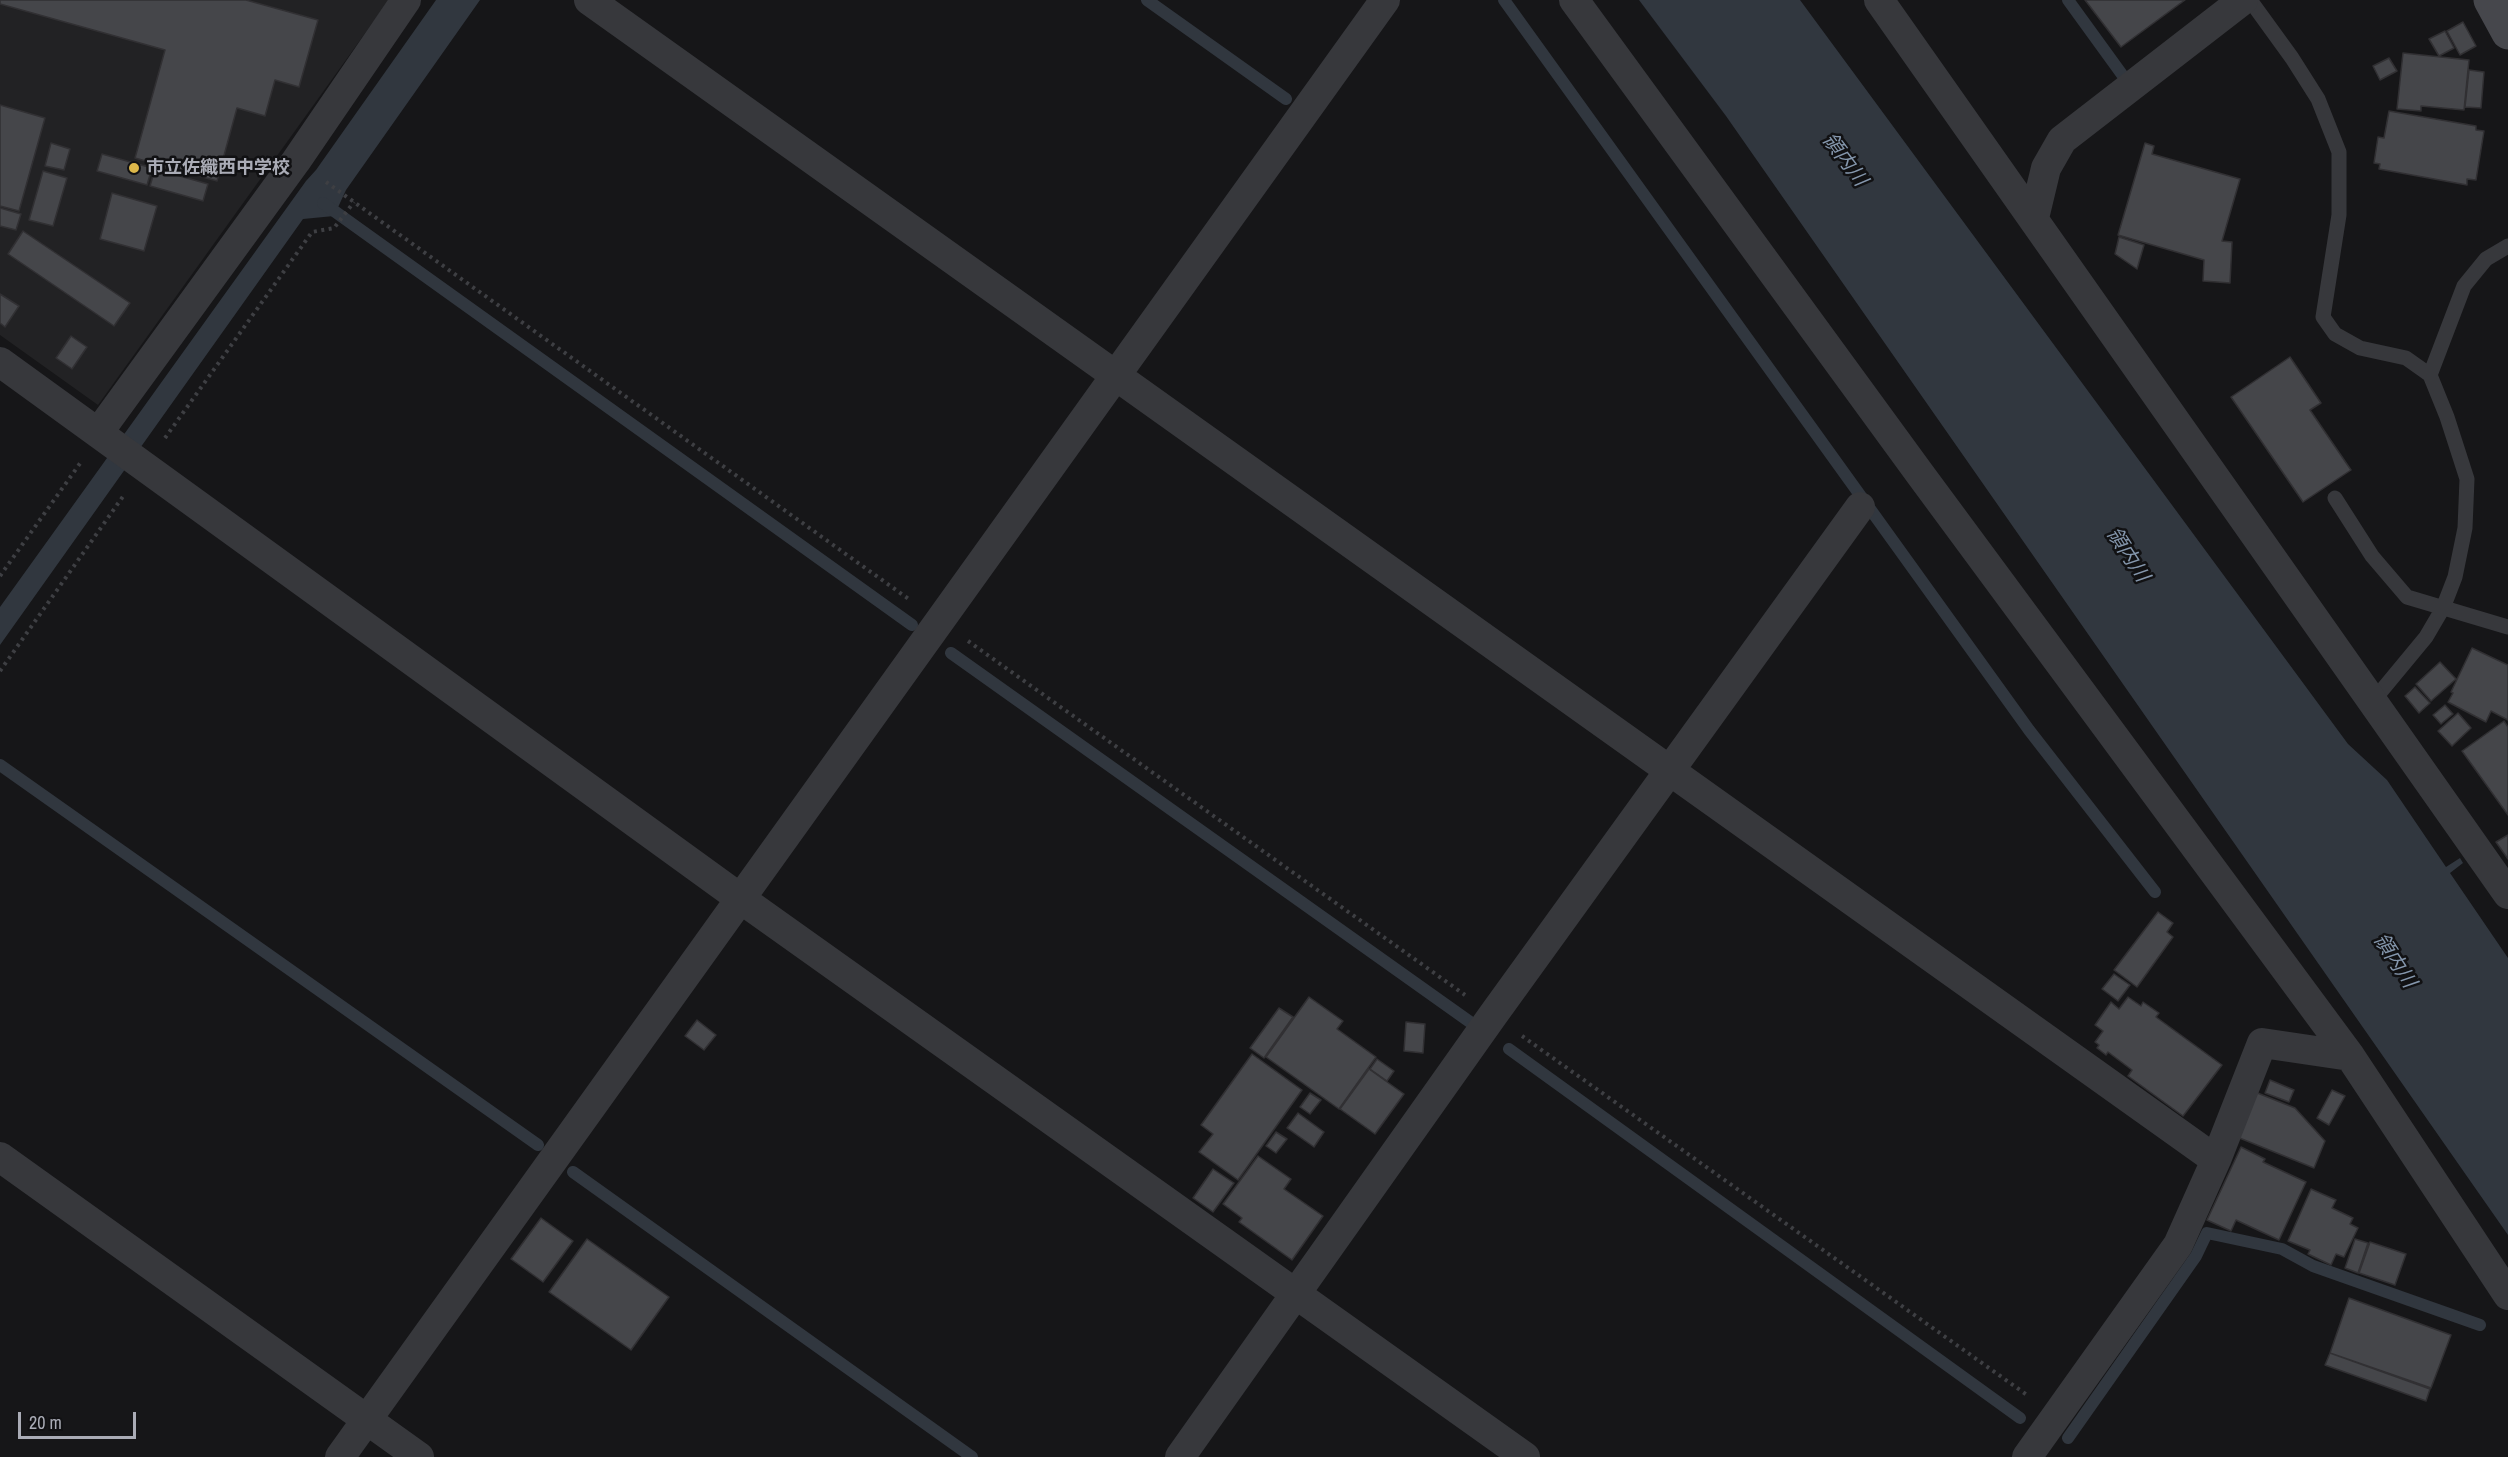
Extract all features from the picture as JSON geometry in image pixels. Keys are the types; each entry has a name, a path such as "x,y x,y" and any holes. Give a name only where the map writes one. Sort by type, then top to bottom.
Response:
{"street":[{"path":"101,436 296,161 406,0"},
{"path":"589,0 2216,1160"},
{"path":"340,1457 1385,0"},
{"path":"1574,0 2350,1056 2508,1296"},
{"path":"1879,0 2508,894"},
{"path":"2034,218 2046,168 2062,140 2243,0"},
{"path":"0,362 741,899 1525,1457"},
{"path":"1180,1457 1493,1015 1860,507"},
{"path":"2027,1457 2178,1245 2216,1160 2262,1042 2350,1056"},
{"path":"0,1157 418,1457"}],"lane":[{"path":"2250,0 2318,99 2339,152 2339,215 2322,317 2335,334 2360,348 2406,358 2430,375 2447,417 2467,479 2465,528 2455,577 2443,608 2426,637 2373,701"},
{"path":"2430,375 2464,286 2486,259 2508,246"},
{"path":"2335,498 2372,556 2407,597 2508,627"}],"path":[{"path":"334,228 353,201 2057,1416"},
{"path":"0,576 101,436"}],"shaded area":[{"name":"市立佐織西中学校","path":"0,0 389,0 98,405 0,335"}],"water":[{"path":"436,0 480,0 346,190 334,216 303,219 0,645 0,607"},
{"name":"領内川","path":"1639,0 1800,0 2348,744 2387,780 2446,867 2460,858 2463,863 2450,873 2508,958 2508,1235 1726,116"}],"building":[{"path":"0,0 246,0 318,20 299,87 275,80 265,116 237,108 217,181 135,158 165,50 0,4"},
{"path":"2085,0 2185,0 2121,47"},
{"path":"2463,22 2476,46 2460,55 2447,31"},
{"path":"2445,31 2454,48 2439,56 2429,39"},
{"path":"2403,53 2469,60 2464,110 2421,106 2421,111 2397,109"},
{"path":"2389,58 2397,71 2380,80 2373,66"},
{"path":"2469,70 2484,72 2481,108 2465,107"},
{"path":"0,105 45,118 19,211 0,206"},
{"path":"2389,111 2476,126 2476,130 2484,131 2476,180 2467,179 2467,185 2379,169 2380,164 2374,163 2378,137 2384,138"},
{"path":"51,143 70,149 64,170 45,166"},
{"path":"2145,143 2154,146 2152,154 2240,179 2222,241 2232,242 2230,283 2203,281 2204,260 2118,235"},
{"path":"102,154 152,168 147,185 97,171"},
{"path":"155,169 208,184 203,201 150,186"},
{"path":"43,171 67,178 53,226 29,220"},
{"path":"112,193 157,206 144,251 100,239"},
{"path":"0,208 21,214 16,230 0,226"},
{"path":"23,231 130,303 114,326 8,254"},
{"path":"2119,237 2144,245 2137,269 2115,254"},
{"path":"0,294 19,306 5,327 0,323"},
{"path":"71,336 87,347 72,369 56,358"},
{"path":"2290,357 2321,403 2310,410 2351,470 2303,502 2231,397"},
{"path":"2472,648 2508,665 2508,720 2491,711 2486,722 2448,702"},
{"path":"2440,662 2456,679 2431,701 2416,684"},
{"path":"2415,687 2430,703 2419,713 2405,696"},
{"path":"2445,705 2453,714 2441,724 2433,715"},
{"path":"2458,713 2471,728 2452,746 2438,731"},
{"path":"2504,721 2508,727 2508,815 2462,751"},
{"path":"2508,835 2508,859 2496,842"},
{"path":"2158,912 2173,923 2167,932 2173,937 2137,987 2114,970"},
{"path":"2114,974 2130,985 2118,1001 2102,989"},
{"path":"1309,997 1343,1021 1337,1029 1376,1057 1339,1109 1266,1057"},
{"path":"2128,997 2141,1006 2143,1002 2159,1013 2156,1017 2222,1065 2183,1116 2128,1076 2132,1070 2108,1052 2106,1055 2097,1048 2099,1045 2095,1042 2103,1031 2095,1025 2111,1002 2119,1009"},
{"path":"1279,1008 1293,1017 1264,1058 1250,1048"},
{"path":"697,1020 716,1035 704,1050 685,1036"},
{"path":"1406,1022 1425,1024 1423,1053 1404,1051"},
{"path":"1252,1054 1302,1090 1238,1180 1199,1152 1213,1134 1201,1125"},
{"path":"1377,1059 1394,1071 1387,1081 1370,1069"},
{"path":"1369,1069 1404,1094 1375,1134 1340,1109"},
{"path":"2270,1080 2294,1090 2289,1102 2265,1093"},
{"path":"2332,1090 2345,1096 2329,1125 2317,1118"},
{"path":"2255,1092 2295,1108 2325,1141 2314,1168 2237,1137"},
{"path":"1310,1093 1321,1100 1310,1114 1300,1107"},
{"path":"1298,1113 1324,1132 1314,1147 1287,1128"},
{"path":"1276,1132 1287,1139 1276,1153 1266,1146"},
{"path":"2241,1147 2265,1159 2263,1162 2306,1182 2279,1240 2236,1220 2231,1231 2207,1220"},
{"path":"1258,1156 1291,1179 1284,1189 1323,1216 1292,1260 1239,1222 1242,1218 1223,1204"},
{"path":"1213,1169 1234,1183 1213,1212 1193,1198"},
{"path":"2311,1189 2336,1200 2332,1208 2353,1218 2350,1224 2358,1228 2344,1257 2336,1254 2331,1265 2308,1254 2310,1250 2288,1241"},
{"path":"541,1218 573,1241 543,1282 511,1259"},
{"path":"587,1239 669,1297 631,1350 549,1292"},
{"path":"2355,1239 2368,1243 2358,1273 2345,1268"},
{"path":"2370,1242 2406,1254 2395,1285 2359,1273"},
{"path":"2349,1298 2451,1335 2431,1388 2330,1353"},
{"path":"2330,1353 2430,1389 2426,1401 2325,1365"}],"waterway":[{"path":"1147,0 1286,99"},
{"path":"1504,0 2029,730 2155,892"},
{"path":"2068,0 2126,80"},
{"path":"323,203 912,625"},
{"path":"951,653 1470,1022"},
{"path":"0,765 538,1145"},
{"path":"1509,1049 2020,1418"},
{"path":"573,1172 972,1457"},
{"path":"2068,1438 2196,1256 2207,1233 2282,1249 2313,1266 2480,1325"}],"place":[{"name":"市立佐織西中学校","path":"134,168"}]}
